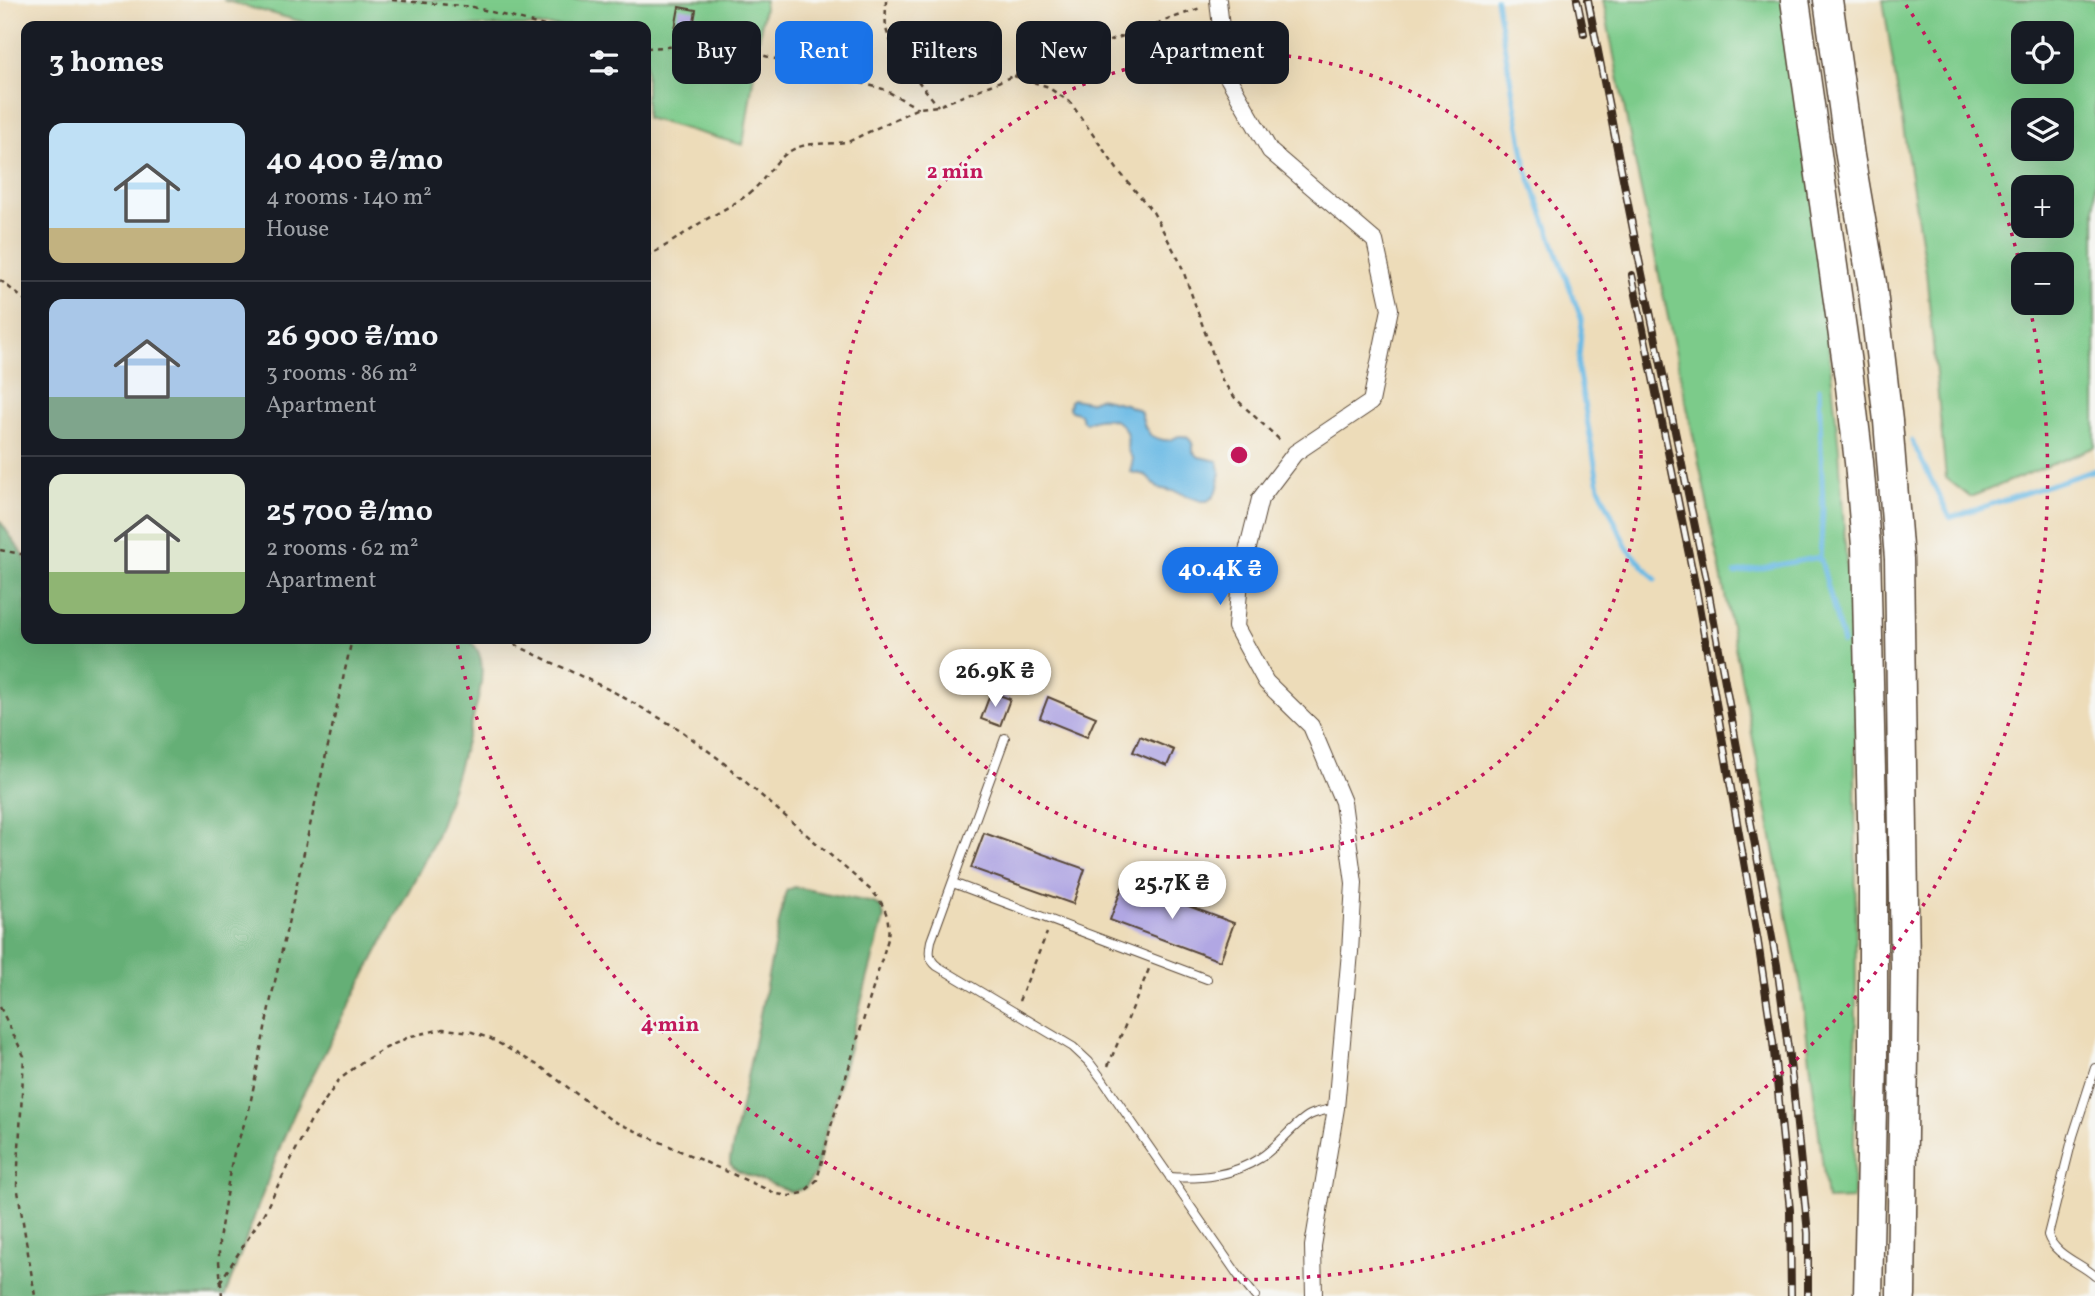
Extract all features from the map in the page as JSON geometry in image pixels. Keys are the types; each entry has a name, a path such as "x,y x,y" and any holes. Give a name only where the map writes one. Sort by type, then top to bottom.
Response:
{"highway":[{"path":"1795,0 1849,378 1866,546 1873,862 1873,1061 1868,1296"},
{"path":"1828,0 1850,156 1872,283 1888,421 1899,559 1905,968 1901,1296"}],"street":[{"path":"1218,1 1226,74 1270,151 1375,241 1390,309 1371,402 1295,453 1260,499 1240,580 1236,627 1266,682 1311,726 1343,802 1354,883 1336,1108 1313,1246 1314,1296"}],"lane":[{"path":"1004,738 931,941 929,954 937,966 1073,1047 1089,1062 1255,1296"},
{"path":"953,883 1207,979"},
{"path":"2095,1068 2073,1136 2048,1236 2056,1249 2095,1276"},
{"path":"1170,1177 1204,1178 1242,1168 1261,1158 1308,1115 1336,1108"}],"path":[{"path":"392,0 473,7 525,21"},
{"path":"886,0 886,27 891,39 938,106"},
{"path":"651,253 753,190 781,158 793,149 804,145 840,144 850,141 918,108 938,106 1218,1"},
{"path":"651,48 722,44 883,89 918,108"},
{"path":"1013,76 1046,86 1070,102 1116,169 1153,212 1180,262 1222,380 1235,398 1295,453"},
{"path":"0,280 21,297"},
{"path":"0,550 21,554"},
{"path":"222,1296 219,1240 232,1161 249,1110 271,996 351,644"},
{"path":"220,1282 262,1215 327,1094 339,1080 363,1061 411,1037 434,1031 454,1029 491,1039 541,1067 611,1120 777,1194 790,1196 803,1193 817,1180 888,939 888,917 884,907 873,892 758,791 679,729 614,692 513,644"},
{"path":"1014,1012 1053,920"},
{"path":"1102,1079 1153,959"},
{"path":"0,1007 24,1056 17,1185 35,1296"}],"green space":[{"path":"223,0 765,0 761,26 761,21 672,21 672,84 752,84 743,145 651,119 651,21 299,21"},
{"path":"1603,0 1786,0 1816,221 1839,450 1855,701 1856,1026 1853,1199 1827,1200 1801,987 1704,487"},
{"path":"1883,0 2095,0 2095,447 1970,497 1946,478 1926,272"},
{"path":"0,521 21,552 21,644 473,644 478,650 482,671 477,703 436,836 301,1098 283,1139 225,1296 0,1296"},
{"path":"795,887 874,903 882,908 884,917 815,1174 805,1188 792,1192 737,1171 730,1164 730,1159 785,894 787,890"}],"water":[{"path":"1099,398 1125,404 1140,411 1151,436 1166,440 1186,437 1192,443 1193,452 1199,457 1218,461 1218,488 1213,497 1201,501 1158,488 1145,475 1130,472 1133,459 1127,447 1127,436 1123,427 1109,419 1086,423 1080,414 1069,408 1073,399 1089,402"}],"building":[{"path":"679,7 696,10 694,21 676,21"},
{"path":"991,692 1010,699 1000,726 981,719"},
{"path":"1048,697 1096,717 1087,737 1040,718"},
{"path":"1140,736 1174,750 1167,766 1133,752"},
{"path":"984,833 1085,869 1073,904 971,868"},
{"path":"1124,882 1234,923 1220,961 1110,920"}],"waterway":[{"path":"1496,0 1527,171 1582,321 1578,369 1599,487 1627,548 1656,580"},
{"path":"1819,388 1823,510 1820,557 1843,643"},
{"path":"1912,441 1950,518 2095,470"},
{"path":"1735,573 1820,557"}],"railway":[{"path":"1577,0 1584,34"},
{"path":"1588,0 1707,584 1777,965 1808,1233 1808,1296"},
{"path":"1632,275 1696,589 1758,942 1773,1042 1790,1210 1791,1296"}]}
